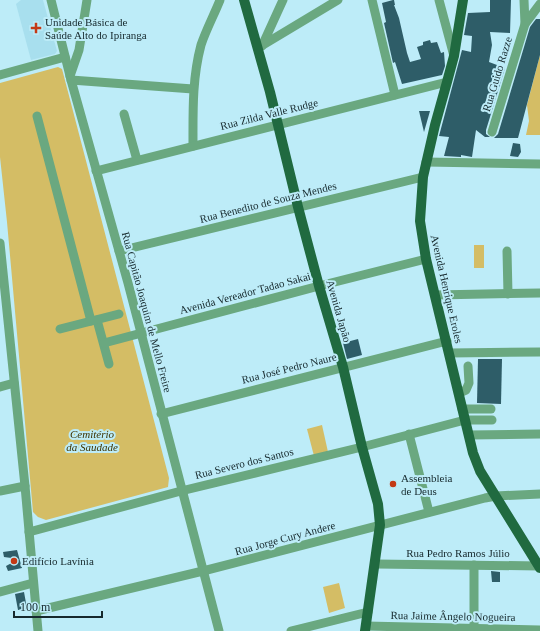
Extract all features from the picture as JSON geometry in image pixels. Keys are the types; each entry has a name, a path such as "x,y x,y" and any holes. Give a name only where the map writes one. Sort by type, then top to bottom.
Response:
{"main road":[{"name":"Avenida Japão","path":"244,0 260,47 298,207 343,367 362,447 378,504 380,525 376,564 366,628"},
{"name":"Avenida Henrique Eroles","path":"464,0 448,82 435,125 423,177 420,221 426,259 436,295 473,453 480,472 540,566"}],"street":[{"name":"Rua Capitão Joaquim de Mello Freire","path":"50,0 70,78 119,251 219,631"},
{"path":"87,0 78,50 70,78 193,89"},
{"path":"192,146 193,89 201,45 220,0"},
{"path":"260,47 283,0"},
{"path":"260,47 338,0"},
{"path":"372,0 394,95"},
{"path":"439,0 454,56"},
{"path":"524,0 525,24"},
{"path":"525,24 540,4"},
{"name":"Rua Guido Razze","path":"492,132 525,24"},
{"path":"0,75 65,57"},
{"name":"Rua Zilda Valle Rudge","path":"96,171 448,82"},
{"path":"124,114 137,160"},
{"path":"37,116 94,320 104,343 109,364"},
{"path":"426,162 540,164"},
{"name":"Rua Benedito de Souza Mendes","path":"119,251 423,177"},
{"path":"0,244 2,282 25,486 38,631"},
{"path":"507,251 508,294"},
{"name":"Avenida Vereador Tadao Sakai","path":"104,343 426,259"},
{"path":"436,295 540,293"},
{"path":"60,329 119,314"},
{"name":"Rua José Pedro Naure","path":"161,414 447,341"},
{"path":"450,353 540,352"},
{"path":"459,394 466,390 469,383 468,366"},
{"path":"0,387 14,384"},
{"path":"462,409 491,409"},
{"name":"Rua Severo dos Santos","path":"29,532 181,491 362,447 465,420 492,420"},
{"path":"409,434 429,512"},
{"path":"469,435 540,434"},
{"path":"0,491 25,486"},
{"name":"Rua Jorge Cury Andere","path":"36,612 496,496 540,494"},
{"name":"Rua Pedro Ramos Júlio","path":"376,564 540,566"},
{"path":"474,565 474,630"},
{"path":"0,592 33,583"},
{"path":"290,631 368,612"},
{"name":"Rua Jaime Ângelo Nogueira","path":"366,628 540,630"}],"shaded area":[{"name":"Unidade Básica de Saúde Alto do Ipiranga","path":"21,0 43,0 57,51 55,54 31,60 16,4"}],"green space":[{"path":"540,55 540,135 526,135 529,121 527,105"},
{"name":"Cemitério da Saudade","path":"58,67 62,69 169,478 168,487 46,520 38,517 33,512 0,157 0,83"},
{"path":"474,245 484,245 484,268 474,268"},
{"path":"322,425 328,452 314,456 307,429"},
{"path":"339,583 345,608 329,613 323,587"}],"building":[{"path":"394,0 394,5 399,18 410,62 421,59 417,47 423,45 423,42 430,40 431,43 437,42 441,53 444,52 445,66 442,75 402,84 395,62 393,63 384,23 386,22 382,3"},
{"path":"490,0 511,0 510,33 490,32 492,45 489,62 505,68 486,130 486,134 490,137 485,137 476,130 472,157 461,155 461,157 444,156 449,137 439,136 462,50 471,52 472,36 464,35 468,13 490,12"},
{"path":"536,19 540,19 540,55 518,138 494,138 498,134 530,27"},
{"path":"419,111 430,111 424,132"},
{"path":"513,143 520,144 521,152 518,157 510,156"},
{"path":"358,339 362,355 347,359 343,343"},
{"path":"478,359 502,359 501,404 477,403"},
{"name":"Edifício Lavínia","path":"17,550 22,568 8,571 6,566 19,559 4,557 3,552"},
{"path":"491,571 500,572 500,582 492,582"},
{"path":"24,592 29,609 18,610 15,594"}],"place":[{"name":"Unidade Básica de Saúde Alto do Ipiranga","path":"36,28"},
{"name":"Assembleia de Deus","path":"393,484"},
{"name":"Edifício Lavínia","path":"14,561"}]}
